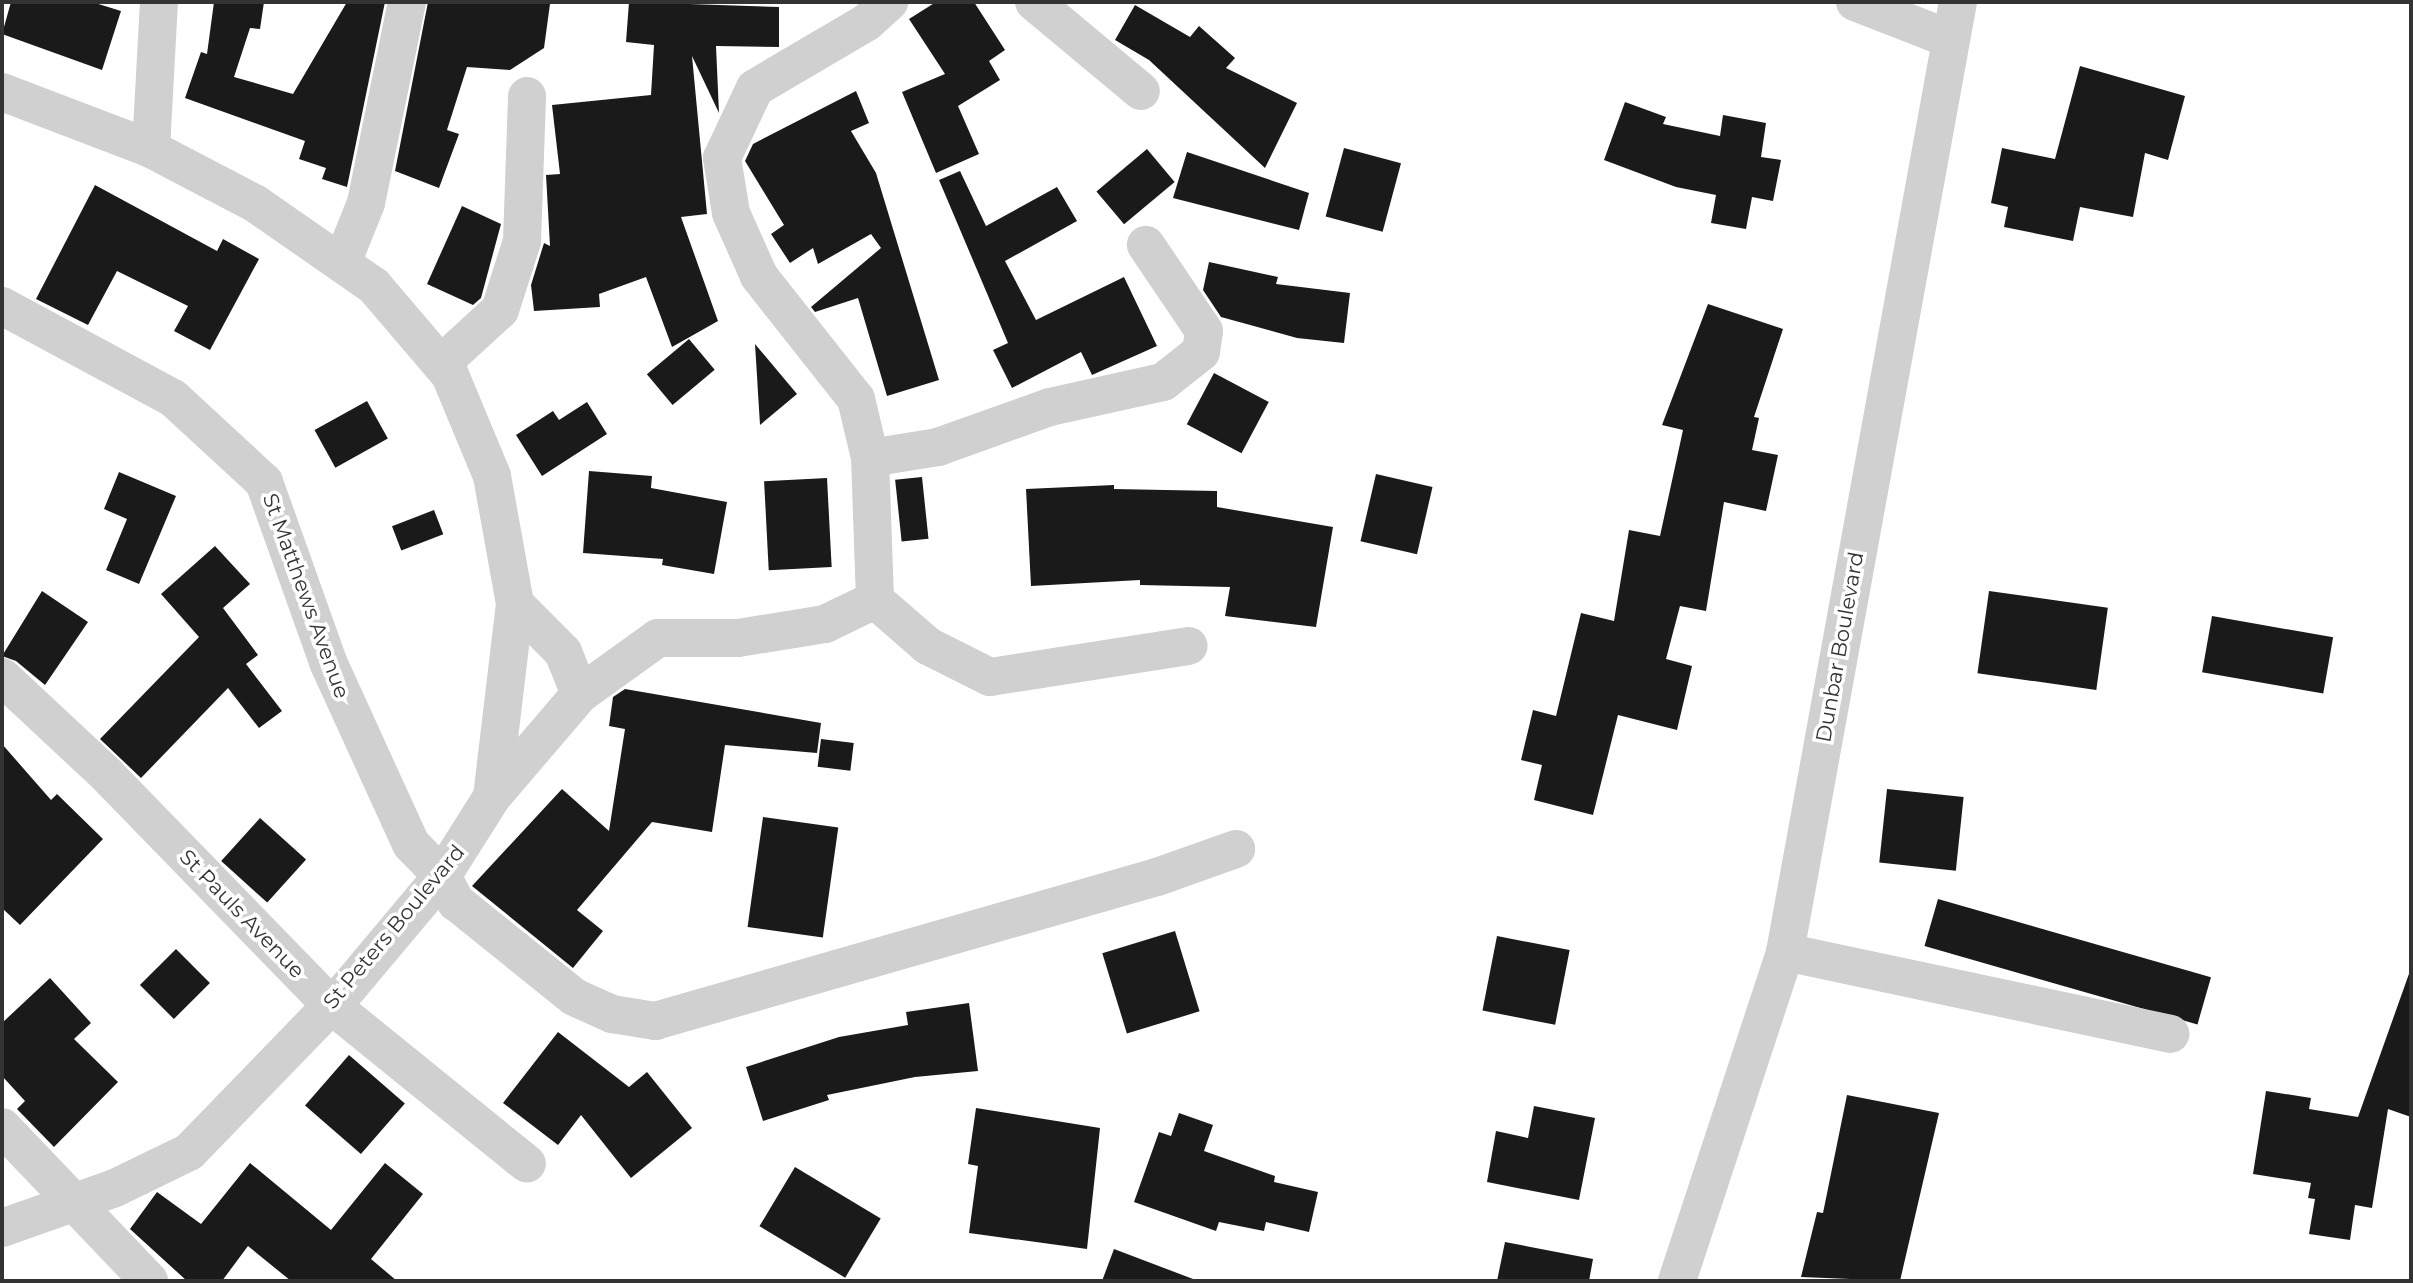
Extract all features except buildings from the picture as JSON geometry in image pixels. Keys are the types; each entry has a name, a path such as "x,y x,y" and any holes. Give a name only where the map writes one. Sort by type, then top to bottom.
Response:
{"street":[{"path":"151,149 159,2"},
{"path":"342,263 366,203 407,2"},
{"path":"889,2 867,22 755,88 722,158 731,213 759,276 856,399 870,458 875,600 928,646 990,677 1189,646"},
{"path":"1034,2 1141,91"},
{"path":"1854,2 1950,39"},
{"name":"Dunbar Boulevard","path":"1677,1281 1786,953 1958,2"},
{"name":"St Peters Boulevard","path":"2,92 151,149 256,204 374,286 441,364 492,476 515,604 492,797 442,876 331,1005 188,1152 71,1205 2,1228"},
{"path":"441,364 500,310 522,240 527,96"},
{"path":"870,458 938,447 1050,407 1163,382 1200,352 1204,331 1146,245"},
{"name":"St Matthews Avenue","path":"2,306 173,398 264,482 328,662 388,801 411,844 442,876 456,902 574,997 611,1014 655,1021 1157,877 1236,849"},
{"path":"492,797 580,694 658,638 738,638 825,624 875,600"},
{"path":"515,604 563,652 580,694"},
{"name":"St Pauls Avenue","path":"2,677 107,775 331,1005 527,1164"},
{"path":"1786,953 2170,1034"},
{"path":"2,1127 71,1205 149,1281"}]}
